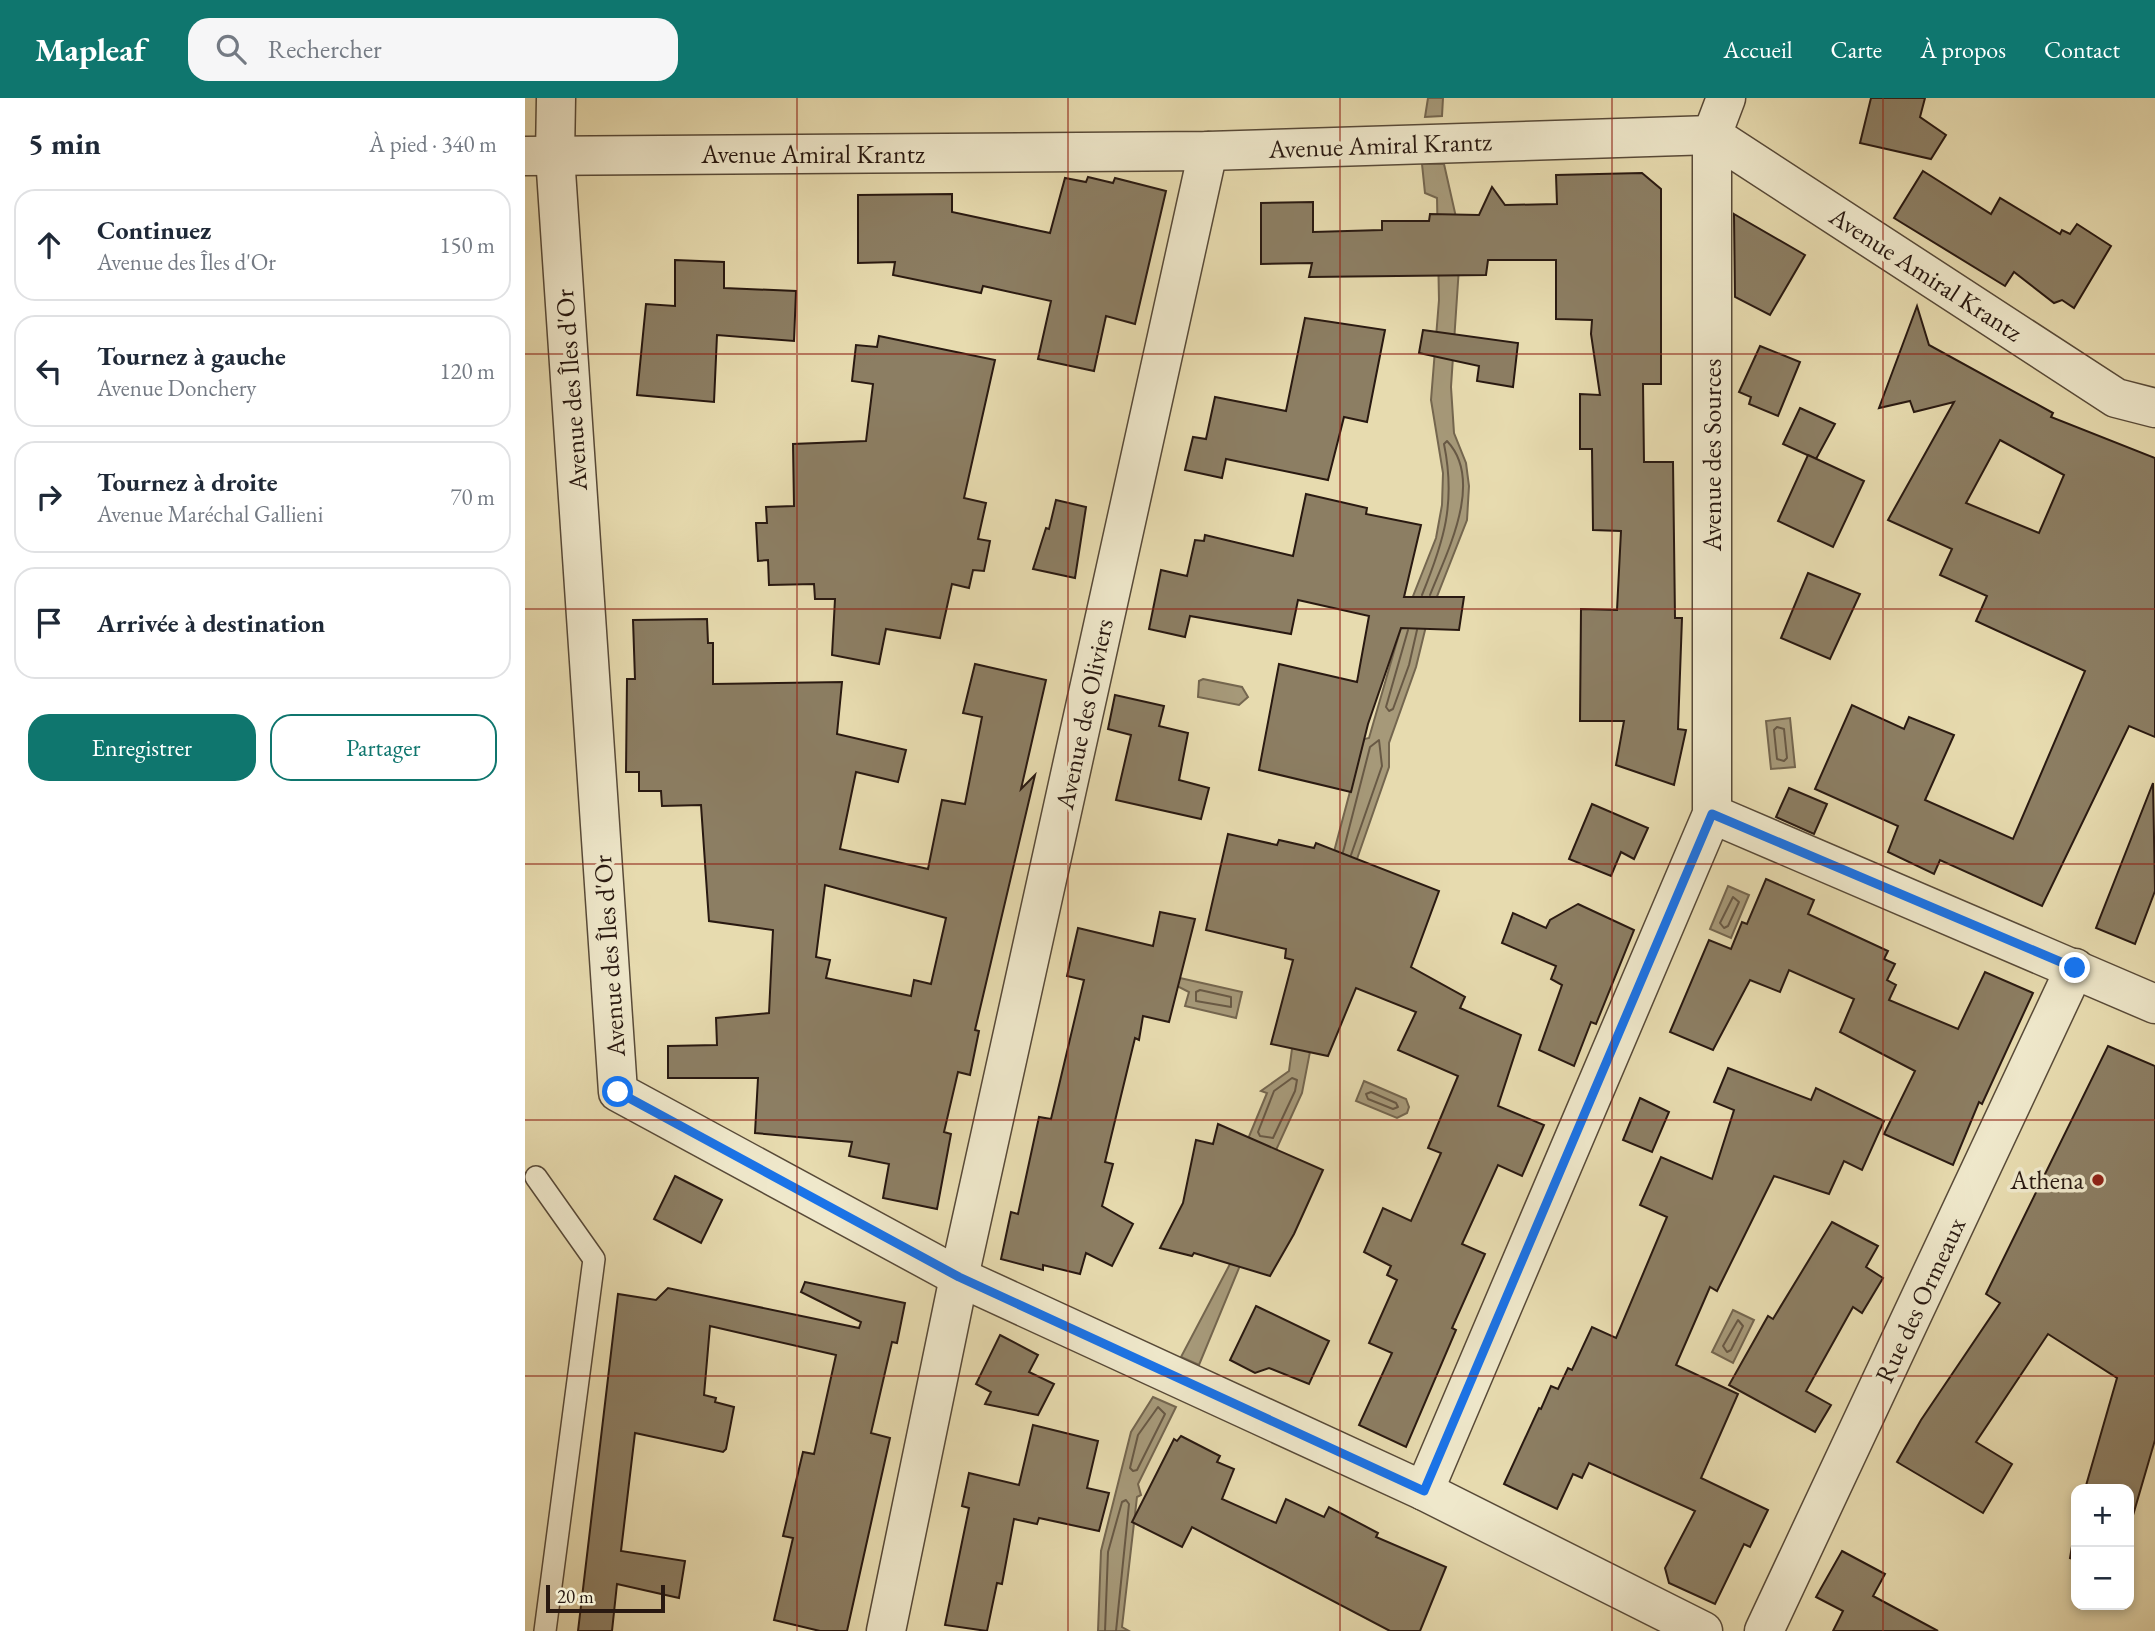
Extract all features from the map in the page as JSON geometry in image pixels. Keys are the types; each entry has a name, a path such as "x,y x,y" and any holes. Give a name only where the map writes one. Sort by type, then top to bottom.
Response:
{"street":[{"path":"540,156 556,98"},
{"name":"Avenue des Sources","path":"1712,814 1712,135 1726,98"},
{"name":"Avenue Amiral Krantz","path":"540,156 1208,151 1712,135 2116,398 2155,408"},
{"name":"Avenue des Oliviers","path":"886,1631 959,1277 1208,151"},
{"name":"Avenue des Îles d'Or","path":"540,156 618,1092 959,1277 1424,1491 1703,1631"},
{"path":"1424,1491 1712,814 2155,1004"},
{"name":"Rue des Ormeaux","path":"1764,1631 2075,968"}],"lane":[{"path":"535,1177 594,1259 545,1631"}],"water":[{"path":"1428,98 1443,98 1442,116 1425,117"},
{"path":"1422,164 1444,164 1458,226 1459,267 1451,387 1454,433 1466,463 1469,486 1467,520 1427,622 1416,667 1389,743 1389,767 1357,859 1340,897 1302,1093 1276,1150 1246,1251 1199,1365 1181,1357 1230,1264 1243,1151 1267,1093 1261,1091 1289,1071 1303,968 1364,739 1369,738 1402,624 1436,538 1442,505 1443,473 1431,400 1439,300 1437,198 1425,193"},
{"path":"1203,679 1242,687 1248,697 1239,705 1198,697 1199,681"},
{"path":"1790,718 1795,767 1771,769 1766,721"},
{"path":"1728,886 1749,895 1731,938 1710,929"},
{"path":"1180,978 1242,992 1236,1018 1185,1006 1189,992 1177,986"},
{"path":"1364,1081 1406,1099 1409,1107 1407,1113 1397,1118 1356,1101"},
{"path":"1733,1310 1754,1320 1733,1363 1712,1352"},
{"path":"1153,1397 1176,1407 1138,1484 1141,1495 1137,1497 1122,1627 1129,1631 1098,1631 1101,1551 1131,1432"}],"building":[{"path":"1871,98 1925,98 1920,117 1946,135 1931,159 1860,143"},
{"path":"1923,171 1991,214 2000,198 2060,234 2062,230 2070,234 2077,224 2111,246 2074,308 2062,300 2054,303 2014,272 2005,286 1894,218"},
{"path":"1642,173 1661,189 1661,384 1643,384 1644,462 1673,462 1675,618 1682,618 1678,729 1686,730 1674,785 1616,765 1624,721 1580,721 1581,609 1617,610 1621,531 1593,530 1592,449 1580,449 1580,394 1600,395 1591,334 1592,320 1556,319 1556,260 1488,260 1486,275 1309,277 1312,263 1261,264 1261,203 1313,202 1313,232 1382,230 1382,221 1429,221 1430,214 1479,215 1492,187 1505,205 1557,204 1556,175"},
{"path":"1088,177 1113,183 1115,178 1166,191 1135,324 1106,316 1094,371 1038,359 1051,301 983,286 981,293 893,275 895,262 858,263 858,195 952,194 952,212 1050,233 1065,178 1086,182"},
{"path":"1734,214 1805,255 1770,315 1735,297"},
{"path":"675,260 724,262 724,288 796,291 794,341 717,335 714,402 637,395 646,304 675,306"},
{"path":"1917,306 1929,345 2053,413 2051,417 2155,458 2155,737 2129,726 2042,906 1940,860 1934,874 1888,852 1898,826 1815,789 1852,705 1904,729 1909,717 1954,735 1925,800 2013,839 2085,671 1976,621 1987,596 1940,575 1952,549 1888,520 1954,402 1914,412 1910,401 1879,408","holes":["2000,440 2064,475 2039,533 1966,503"]},
{"path":"1305,318 1385,330 1367,422 1344,417 1328,480 1226,459 1222,478 1185,470 1193,437 1206,439 1215,397 1286,411"},
{"path":"1423,330 1518,343 1513,387 1477,381 1479,366 1419,353"},
{"path":"879,336 995,360 964,498 986,503 978,539 990,541 984,571 973,570 969,588 952,584 940,638 886,629 879,664 832,655 835,599 815,599 814,584 769,585 768,560 758,561 756,523 767,523 766,507 794,506 793,444 866,441 873,384 852,381 856,345 877,347"},
{"path":"1760,346 1800,362 1778,416 1749,404 1751,397 1739,392"},
{"path":"1800,408 1835,424 1816,459 1783,444"},
{"path":"1808,455 1864,481 1833,547 1778,521"},
{"path":"1306,494 1367,508 1366,514 1421,525 1404,597 1464,597 1459,630 1401,628 1368,724 1351,792 1259,770 1279,664 1357,682 1369,616 1298,600 1291,634 1190,616 1185,637 1149,629 1161,570 1187,576 1195,540 1204,541 1205,535 1293,556"},
{"path":"1056,500 1086,507 1075,578 1033,569 1046,528 1049,529"},
{"path":"1808,573 1860,594 1830,659 1781,638"},
{"path":"707,619 708,643 713,643 713,684 842,682 837,734 906,750 898,782 856,772 840,849 928,869 942,800 965,804 982,717 963,713 975,664 1046,680 1021,789 1035,775 975,1030 979,1031 970,1075 958,1072 944,1132 951,1134 937,1209 883,1198 889,1164 849,1156 852,1142 755,1133 758,1078 668,1078 668,1046 717,1045 716,1018 769,1013 773,930 709,921 701,805 662,806 661,791 639,791 639,772 626,772 627,679 635,679 633,620","holes":["825,885 946,918 931,984 914,980 911,996 826,978 830,960 816,957"]},
{"path":"1115,695 1164,706 1159,726 1188,733 1179,780 1209,788 1201,819 1116,800 1131,735 1108,729"},
{"path":"2153,783 2155,891 2135,944 2096,928"},
{"path":"1789,788 1827,804 1814,834 1776,817"},
{"path":"1592,804 1648,828 1634,859 1621,852 1611,876 1569,859"},
{"path":"1228,834 1277,845 1279,840 1314,848 1316,843 1439,891 1411,967 1465,997 1460,1008 1521,1035 1498,1106 1544,1125 1522,1176 1498,1165 1462,1244 1485,1254 1452,1328 1456,1330 1406,1447 1359,1425 1392,1353 1369,1343 1397,1280 1387,1275 1391,1266 1364,1252 1383,1208 1411,1221 1441,1153 1428,1148 1458,1076 1398,1050 1416,1012 1356,988 1328,1056 1271,1044 1293,960 1285,958 1286,949 1206,930"},
{"path":"1766,879 1814,900 1808,914 1888,951 1884,959 1895,964 1887,980 1896,985 1889,1000 1958,1029 1985,972 2033,993 1982,1104 1979,1102 1953,1165 1884,1134 1915,1071 1840,1032 1854,999 1789,970 1780,992 1750,980 1713,1050 1670,1032 1709,940 1731,949 1742,922 1747,924"},
{"path":"1578,904 1634,930 1596,1024 1591,1022 1574,1066 1539,1050 1562,985 1551,979 1556,966 1502,943 1513,913 1546,928 1550,920"},
{"path":"1160,912 1195,919 1169,1022 1143,1016 1139,1040 1135,1038 1105,1162 1113,1164 1102,1206 1133,1224 1112,1266 1086,1253 1080,1274 1043,1265 1043,1270 1001,1259 1011,1212 1018,1214 1039,1117 1051,1119 1084,980 1067,976 1078,928 1153,946"},
{"name":"Athena","path":"2108,1046 2155,1066 2155,1440 2134,1512 2134,1484 2086,1484 2117,1378 2048,1334 1976,1442 2012,1464 1983,1513 1897,1462 1921,1420 2000,1303 1986,1294"},
{"path":"1728,1068 1811,1100 1816,1088 1884,1121 1862,1170 1844,1161 1829,1194 1774,1176 1717,1291 1710,1287 1676,1365 1738,1394 1701,1478 1768,1510 1750,1547 1744,1544 1715,1604 1669,1583 1665,1568 1695,1511 1589,1463 1582,1478 1573,1474 1557,1509 1504,1484 1551,1386 1558,1389 1568,1368 1572,1370 1592,1327 1616,1338 1667,1217 1640,1205 1661,1157 1712,1179 1734,1110 1714,1102"},
{"path":"1640,1098 1669,1112 1652,1152 1623,1140"},
{"path":"1218,1124 1323,1170 1294,1234 1270,1276 1194,1253 1192,1256 1160,1248 1183,1203 1196,1140 1213,1144"},
{"path":"675,1176 722,1200 701,1243 654,1219"},
{"path":"1832,1222 1878,1246 1866,1267 1883,1278 1862,1313 1853,1307 1806,1391 1831,1405 1815,1432 1729,1385 1768,1316 1773,1319"},
{"path":"805,1282 905,1303 897,1343 892,1342 871,1433 890,1438 847,1631 820,1631 774,1620 793,1538 783,1536 803,1452 814,1454 836,1355 710,1326 704,1395 716,1398 715,1402 734,1407 726,1449 723,1452 635,1433 621,1551 685,1561 679,1598 617,1584 612,1631 578,1631 618,1294 656,1300 668,1288 859,1328 861,1322 801,1292"},
{"path":"1256,1306 1329,1341 1309,1384 1269,1368 1255,1373 1230,1360"},
{"path":"1000,1335 1038,1355 1029,1372 1054,1384 1038,1415 985,1404 991,1392 976,1384"},
{"path":"1033,1425 1098,1441 1087,1488 1109,1493 1099,1531 1039,1518 1037,1524 1014,1519 1002,1584 997,1583 987,1631 945,1625 969,1508 962,1506 969,1473 1019,1485"},
{"path":"1181,1436 1220,1456 1217,1462 1234,1469 1222,1499 1276,1523 1286,1499 1324,1517 1329,1507 1378,1533 1376,1537 1446,1567 1420,1631 1390,1631 1192,1527 1182,1547 1132,1522 1174,1439 1177,1441"},
{"path":"1842,1551 1885,1574 1873,1596 1938,1631 1833,1631 1843,1611 1816,1597"}],"place":[{"name":"Athena","path":"2098,1180"}],"route":[{"path":"618,1092 959,1277 1424,1491 1712,814 2075,968"}]}
